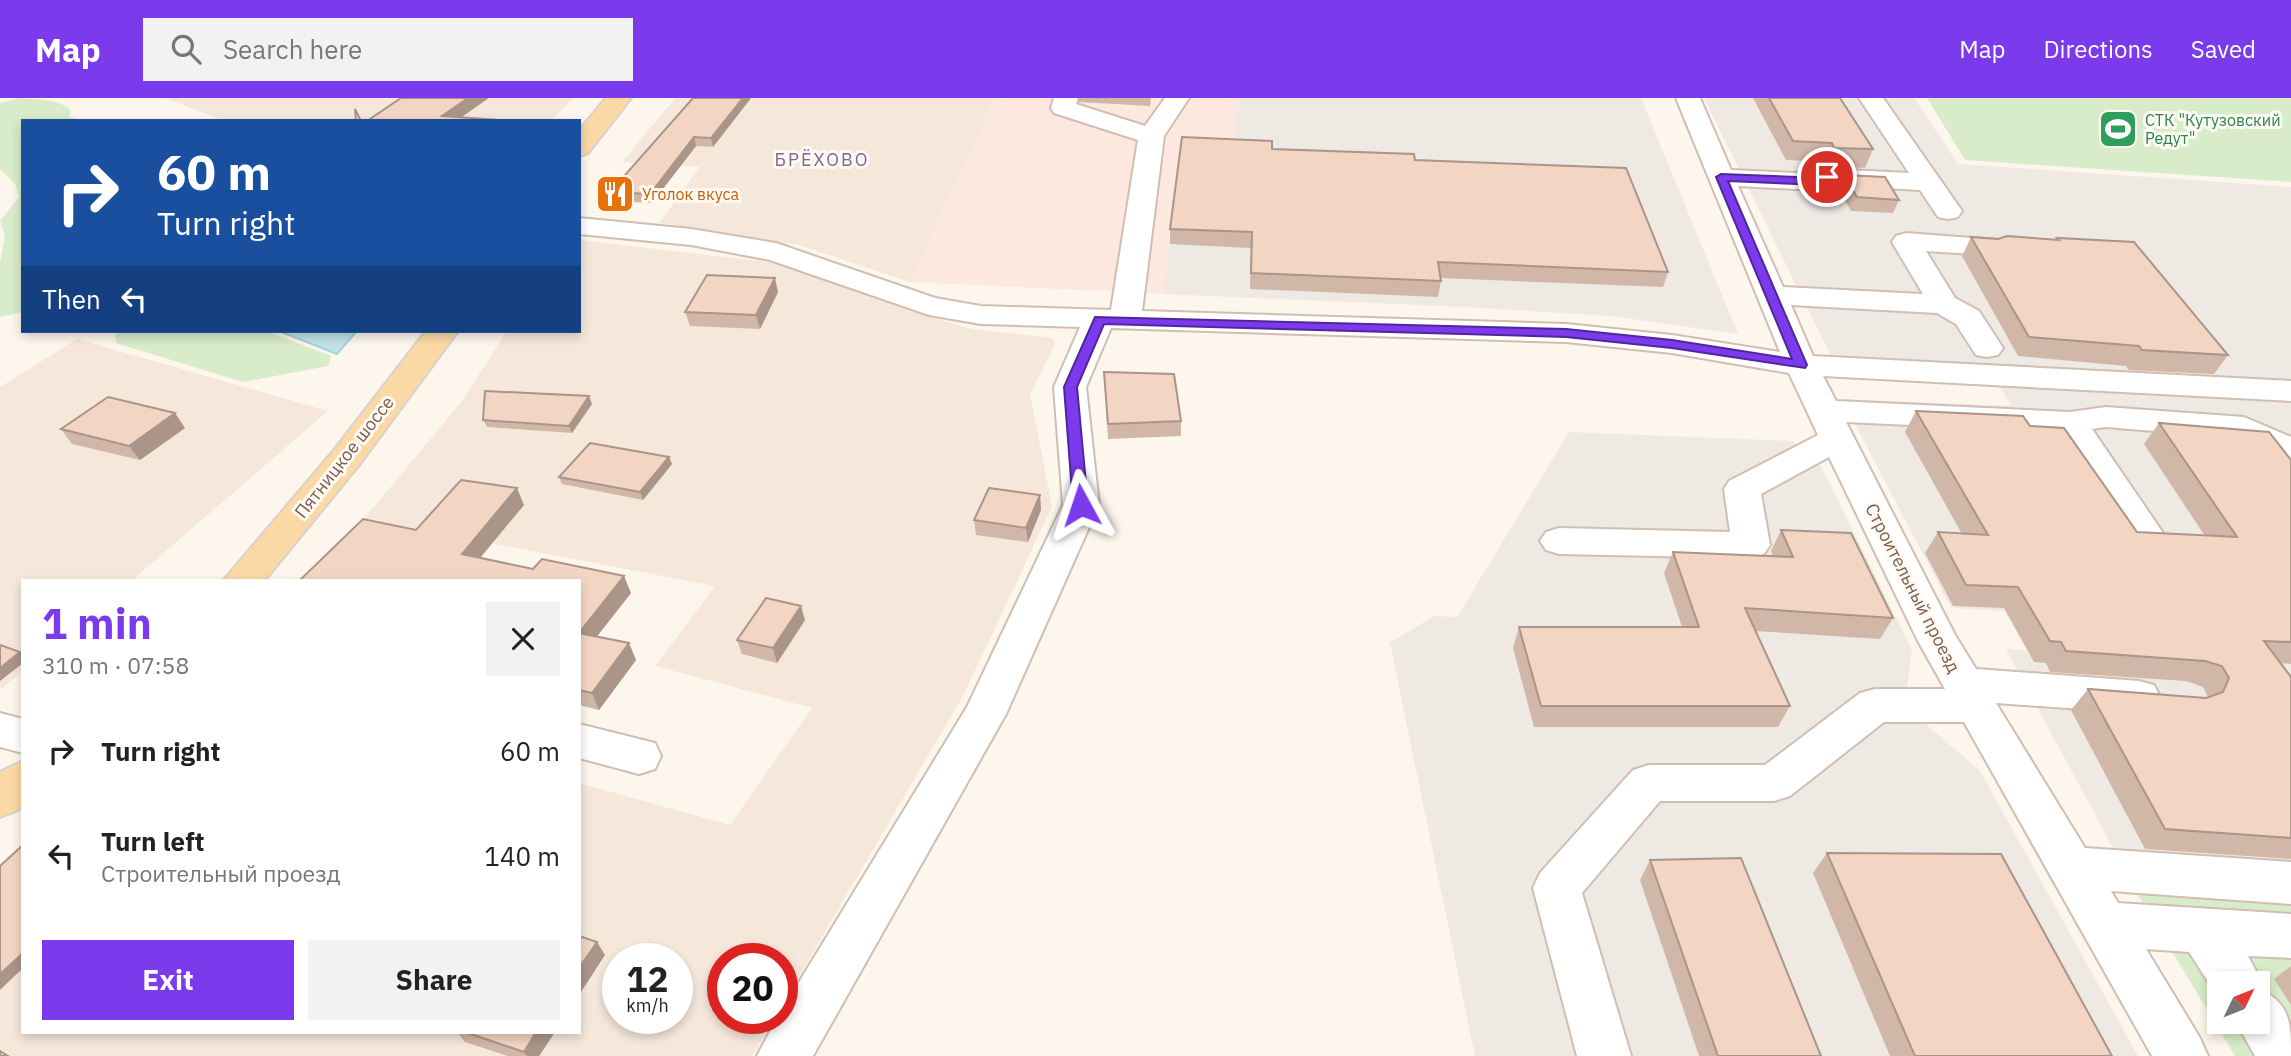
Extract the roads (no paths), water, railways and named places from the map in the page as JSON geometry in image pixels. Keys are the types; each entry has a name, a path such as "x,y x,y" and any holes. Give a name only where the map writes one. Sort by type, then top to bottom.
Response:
{"main road":[{"path":"581,146 620,98"},
{"name":"Пятницкое шоссе","path":"244,579 347,457 440,333"},
{"path":"0,798 21,781"}],"street":[{"path":"1066,98 1063,108 1151,136"},
{"path":"784,1056 985,713 1081,505 1070,387 1112,320 1151,136 1177,98"},
{"name":"Строительный проезд","path":"1688,98 1801,365 1938,641 2181,1056"},
{"path":"1871,98 1948,211"},
{"path":"1721,177 1797,181 1827,177 1928,182"},
{"path":"581,226 691,237 776,252 929,306 981,315 1566,333 1672,344 1801,365 2291,391"},
{"path":"1944,304 1906,242 1987,246"},
{"path":"1771,295 1944,304 1968,318 1987,348"},
{"path":"1559,541 1751,545 1742,489 1830,425 2070,422 2106,417 2244,428 2291,450"},
{"path":"2070,422 2144,533"},
{"path":"1604,1056 1557,888 1649,783 1774,783 1875,705 1970,695 2173,699"},
{"path":"0,730 21,735"},
{"path":"581,742 639,756"},
{"path":"2071,868 2291,883"},
{"path":"2104,924 2291,936"},
{"path":"2203,930 2230,971"},
{"path":"2270,1033 2285,1056"}],"water":[{"path":"284,333 355,333 337,354"}],"place":[{"name":"СТК \"Кутузовский Редут\"","path":"2118,129"},
{"name":"Уголок вкуса","path":"615,194"}],"district":[{"name":"БРЁХОВО","path":"822,159"}]}
